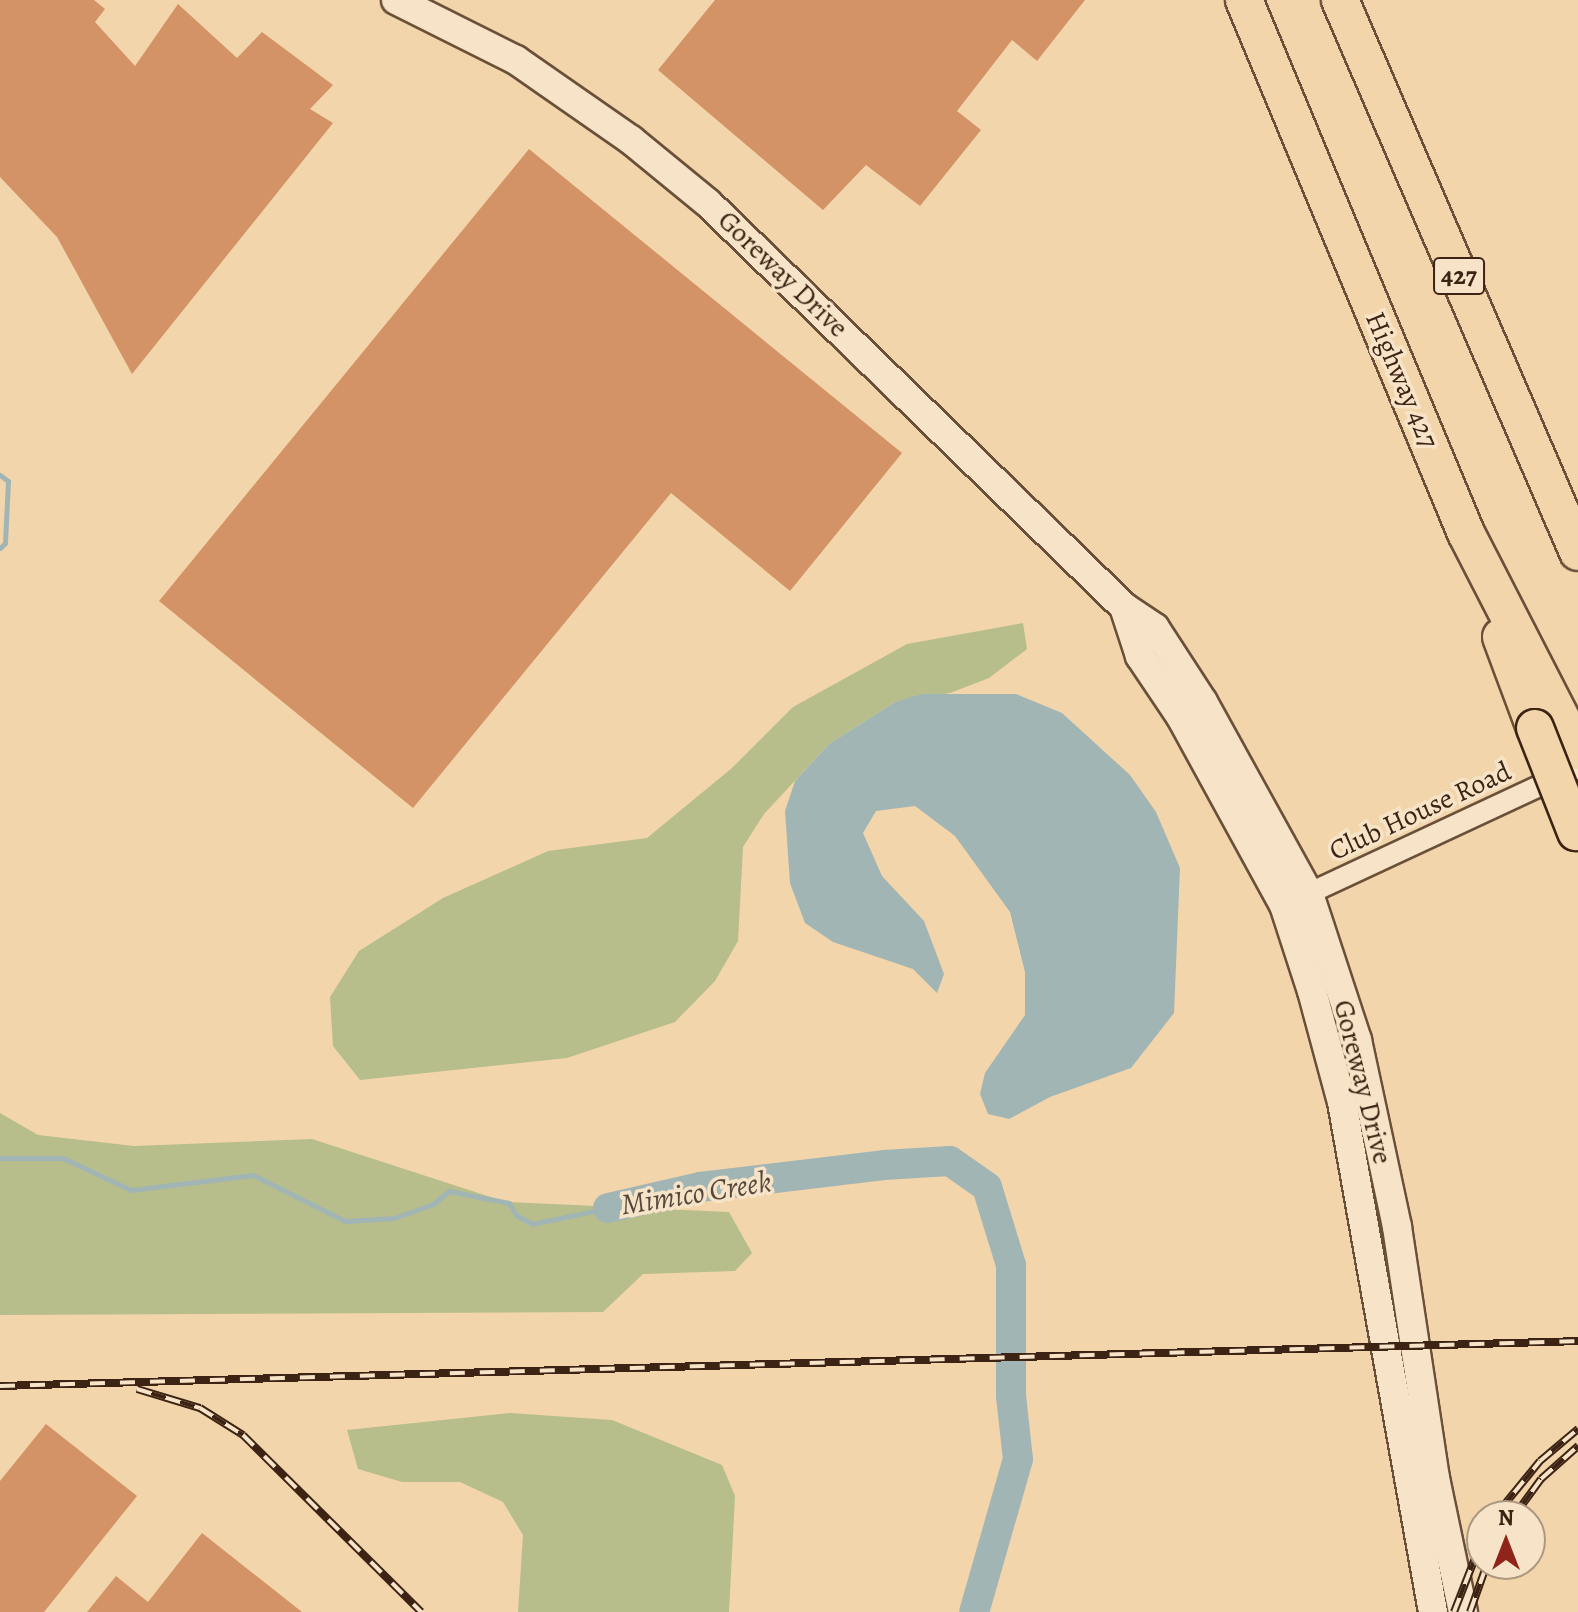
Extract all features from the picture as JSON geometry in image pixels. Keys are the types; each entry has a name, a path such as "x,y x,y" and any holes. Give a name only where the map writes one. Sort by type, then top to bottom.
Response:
{"highway":[{"name":"Highway 427","path":"1244,0 1466,533 1549,722"},
{"name":"427","path":"1340,0 1578,552"},
{"path":"1549,722 1578,751"},
{"path":"1549,722 1577,834"}],"main road":[{"name":"Goreway Drive","path":"396,0 516,60 631,140 708,203 1124,607 1129,637 1296,900 1357,1040 1397,1227 1435,1478 1463,1612"},
{"name":"Goreway Drive","path":"1296,900 1342,1102 1433,1612"}],"street":[{"name":"Club House Road","path":"1296,900 1578,768"}],"green space":[{"path":"1023,623 1027,649 989,678 950,693 895,702 829,744 764,814 743,847 738,941 715,981 675,1022 567,1058 360,1080 333,1046 330,997 359,951 443,898 548,851 647,838 732,768 793,707 907,644"},
{"path":"0,1113 38,1135 134,1146 312,1139 506,1202 729,1212 752,1253 735,1271 643,1274 603,1312 0,1315"},
{"path":"510,1413 612,1420 722,1465 735,1496 729,1612 518,1612 523,1535 503,1502 460,1482 402,1482 358,1469 347,1430"}],"shaded area":[{"path":"922,694 1016,694 1062,713 1130,775 1156,812 1180,868 1174,1013 1131,1068 1050,1097 1009,1119 988,1114 980,1094 985,1073 1025,1015 1025,972 1010,912 955,836 915,806 876,811 863,833 882,876 924,921 944,974 937,993 913,969 833,942 805,923 790,883 785,811 795,781 829,744 895,702"}],"building":[{"path":"0,0 94,0 105,9 95,22 135,66 178,4 237,58 262,32 333,85 310,109 333,123 132,374 57,237 0,177"},
{"path":"715,0 1085,0 1037,61 1012,40 957,111 981,130 920,206 866,165 823,210 658,70"},
{"path":"529,149 902,453 790,591 671,493 413,808 159,601"},
{"path":"46,1424 137,1496 44,1612 0,1612 0,1481"},
{"path":"202,1533 302,1612 87,1612 116,1576 148,1602"}],"waterway":[{"path":"0,475 8,481 5,543 0,548"},
{"name":"Mimico Creek","path":"0,1158 63,1158 131,1190 253,1175 345,1221 394,1218 433,1204 449,1191 509,1203 516,1215 532,1224 608,1208"},
{"name":"Mimico Creek","path":"608,1208 700,1187 884,1165 950,1161 987,1187 1011,1265 1011,1396 1018,1459 974,1612"}],"railway":[{"path":"0,1386 1578,1341"},
{"path":"137,1389 200,1408 243,1435 421,1612"},
{"path":"1508,1500 1540,1461 1578,1429"},
{"path":"1526,1500 1541,1479 1578,1446"},
{"path":"1454,1612 1466,1580"},
{"path":"1470,1612 1481,1580"}]}
